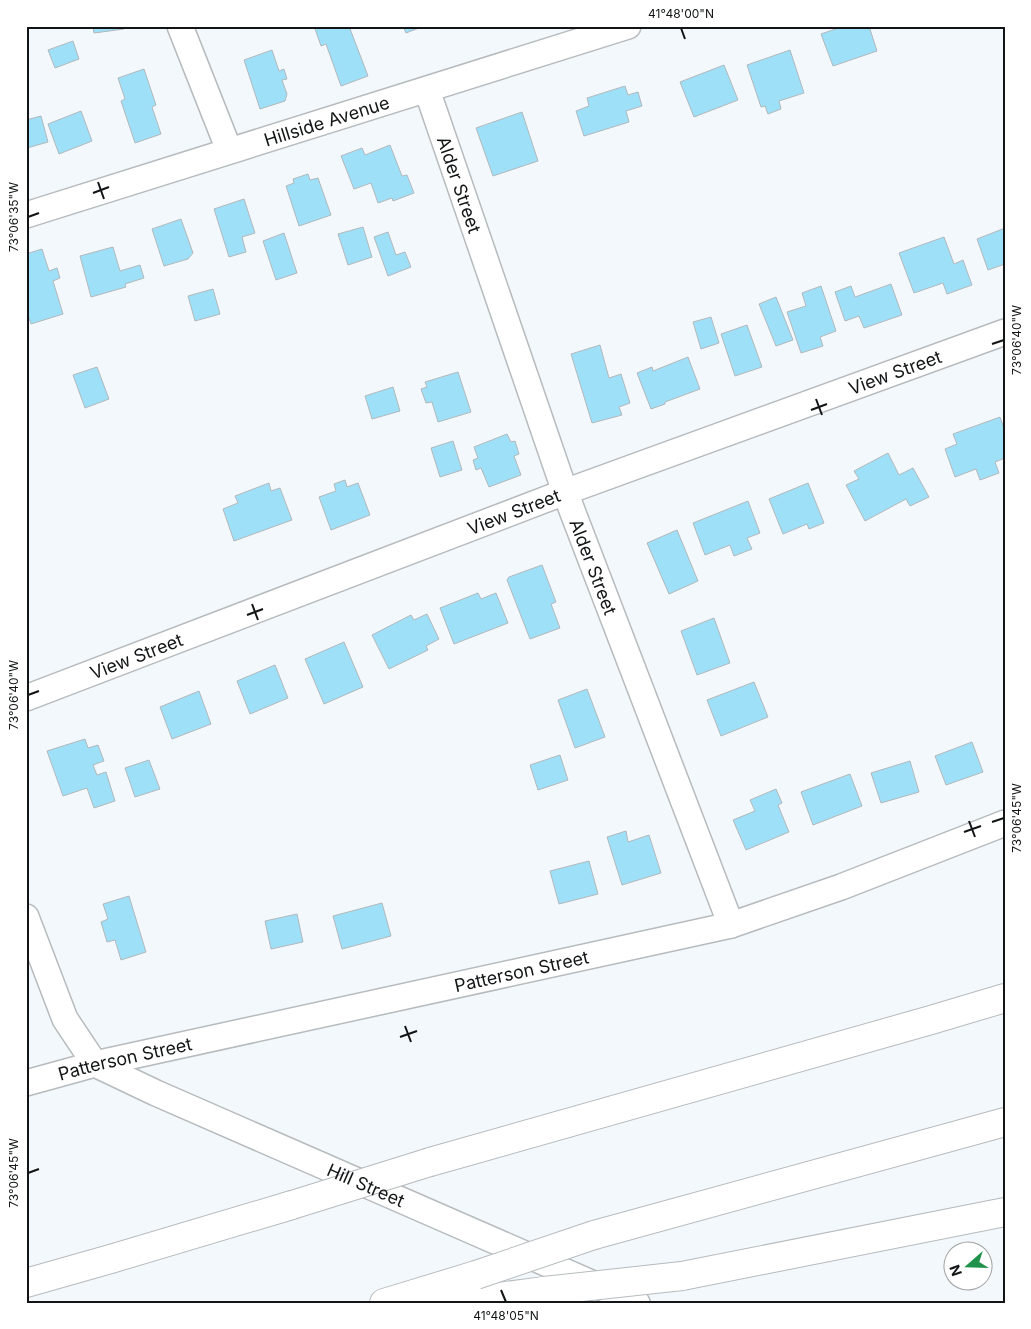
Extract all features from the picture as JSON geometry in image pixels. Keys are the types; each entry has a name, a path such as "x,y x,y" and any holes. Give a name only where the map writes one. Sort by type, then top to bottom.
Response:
{"highway":[{"path":"26,1283 292,1205 430,1162 1005,998"},
{"path":"384,1303 476,1275 594,1235 1005,1122"},
{"path":"453,1303 682,1276 1005,1212"}],"street":[{"path":"180,26 229,150"},
{"name":"Hillside Avenue","path":"26,215 628,26"},
{"name":"Alder Street","path":"428,90 565,492 731,925"},
{"name":"View Street","path":"26,698 565,492 1005,332"},
{"name":"Patterson Street","path":"26,1083 95,1064 731,925 841,887 1005,823"},
{"path":"26,917 65,1019 95,1064"},
{"name":"Hill Street","path":"95,1064 637,1303"}],"building":[{"path":"93,26 123,26 124,29 94,33"},
{"path":"314,26 349,26 368,76 341,86 326,44 321,46"},
{"path":"403,26 424,26 406,33"},
{"path":"844,26 869,26 877,51 833,66 821,34"},
{"path":"73,41 79,59 55,68 48,50"},
{"path":"272,50 279,71 284,69 287,79 282,80 287,94 285,101 260,109 244,60"},
{"path":"790,50 804,93 779,101 781,109 768,114 765,106 761,107 747,65"},
{"path":"724,65 738,100 694,117 680,82"},
{"path":"144,69 156,105 152,107 161,134 135,143 121,101 125,99 118,78"},
{"path":"625,86 628,95 638,92 642,106 626,111 629,122 584,136 576,111 589,106 587,98"},
{"path":"81,111 92,141 59,154 48,124"},
{"path":"522,112 538,161 493,176 476,128"},
{"path":"41,116 48,142 27,148 26,120"},
{"path":"390,145 402,176 407,175 414,193 393,201 392,198 378,203 371,183 354,189 341,156 362,148 365,155"},
{"path":"308,174 310,180 318,178 331,215 299,226 286,186 294,183 293,179"},
{"path":"244,199 255,233 242,237 246,252 229,257 214,209"},
{"path":"181,219 193,253 188,259 164,266 152,229"},
{"path":"363,227 372,257 348,265 338,234"},
{"path":"1005,228 1005,264 988,270 977,239"},
{"path":"388,232 396,255 405,252 411,267 388,276 374,237"},
{"path":"284,233 297,273 276,280 263,241"},
{"path":"944,237 954,264 963,260 972,285 947,294 943,283 914,293 899,253"},
{"path":"113,247 120,271 140,265 144,278 125,284 126,287 91,297 80,256"},
{"path":"42,249 49,271 57,268 60,278 53,281 63,314 31,324 26,310 26,254"},
{"path":"891,284 902,315 864,328 859,316 845,321 835,292 851,286 855,297"},
{"path":"821,286 836,331 820,337 823,346 801,353 787,312 806,306 802,293"},
{"path":"213,289 220,314 195,321 188,296"},
{"path":"776,297 793,340 776,346 759,304"},
{"path":"711,317 719,343 701,349 693,322"},
{"path":"747,325 762,367 735,376 721,334"},
{"path":"600,345 609,378 621,374 630,403 619,407 622,415 592,423 571,354"},
{"path":"688,357 700,389 651,409 637,373 652,367 653,371"},
{"path":"97,367 109,399 85,408 73,375"},
{"path":"458,372 471,412 438,422 432,402 426,403 421,389 427,387 425,382"},
{"path":"393,387 400,411 372,419 365,396"},
{"path":"1000,417 1005,431 1005,458 995,462 999,473 980,480 976,469 955,477 945,449 957,444 953,434"},
{"path":"507,434 511,442 515,441 519,454 514,456 521,475 489,487 481,468 476,470 473,460 478,458 474,447"},
{"path":"453,441 462,470 440,477 431,448"},
{"path":"888,453 899,475 913,468 929,497 910,506 906,499 865,521 846,485 859,479 854,471"},
{"path":"345,480 347,487 358,483 370,515 331,530 319,497 336,491 334,484"},
{"path":"269,483 271,491 280,488 292,520 234,541 223,509 238,503 235,496"},
{"path":"808,483 824,523 809,529 807,524 783,534 769,499"},
{"path":"748,501 760,533 747,538 752,549 734,556 730,545 705,555 693,523"},
{"path":"677,530 698,581 669,594 647,543"},
{"path":"542,565 556,602 551,604 560,628 530,639 507,580 509,577"},
{"path":"478,593 481,599 496,593 508,623 454,644 440,608"},
{"path":"427,614 439,639 426,646 428,650 389,669 372,635 411,615 414,620"},
{"path":"714,618 730,663 697,675 681,631"},
{"path":"344,642 363,687 324,704 305,659"},
{"path":"275,665 288,698 250,714 237,681"},
{"path":"754,682 768,717 721,736 707,700"},
{"path":"587,689 605,737 575,748 558,700"},
{"path":"199,691 211,724 172,739 160,707"},
{"path":"85,739 88,748 98,745 104,761 93,765 97,775 106,772 115,801 94,808 87,788 63,796 47,751"},
{"path":"972,742 983,772 946,785 935,756"},
{"path":"560,755 568,780 538,790 530,765"},
{"path":"149,760 160,789 135,797 125,768"},
{"path":"910,761 919,792 881,803 871,773"},
{"path":"850,774 862,806 813,825 801,792"},
{"path":"776,789 782,803 778,805 789,832 746,850 733,820 755,811 750,800"},
{"path":"626,831 628,842 649,835 661,873 622,885 607,837"},
{"path":"589,861 598,894 559,904 550,871"},
{"path":"129,896 146,952 121,960 115,940 107,942 101,922 108,919 103,904"},
{"path":"382,903 391,936 342,949 333,916"},
{"path":"297,914 303,942 271,949 265,921"}]}
